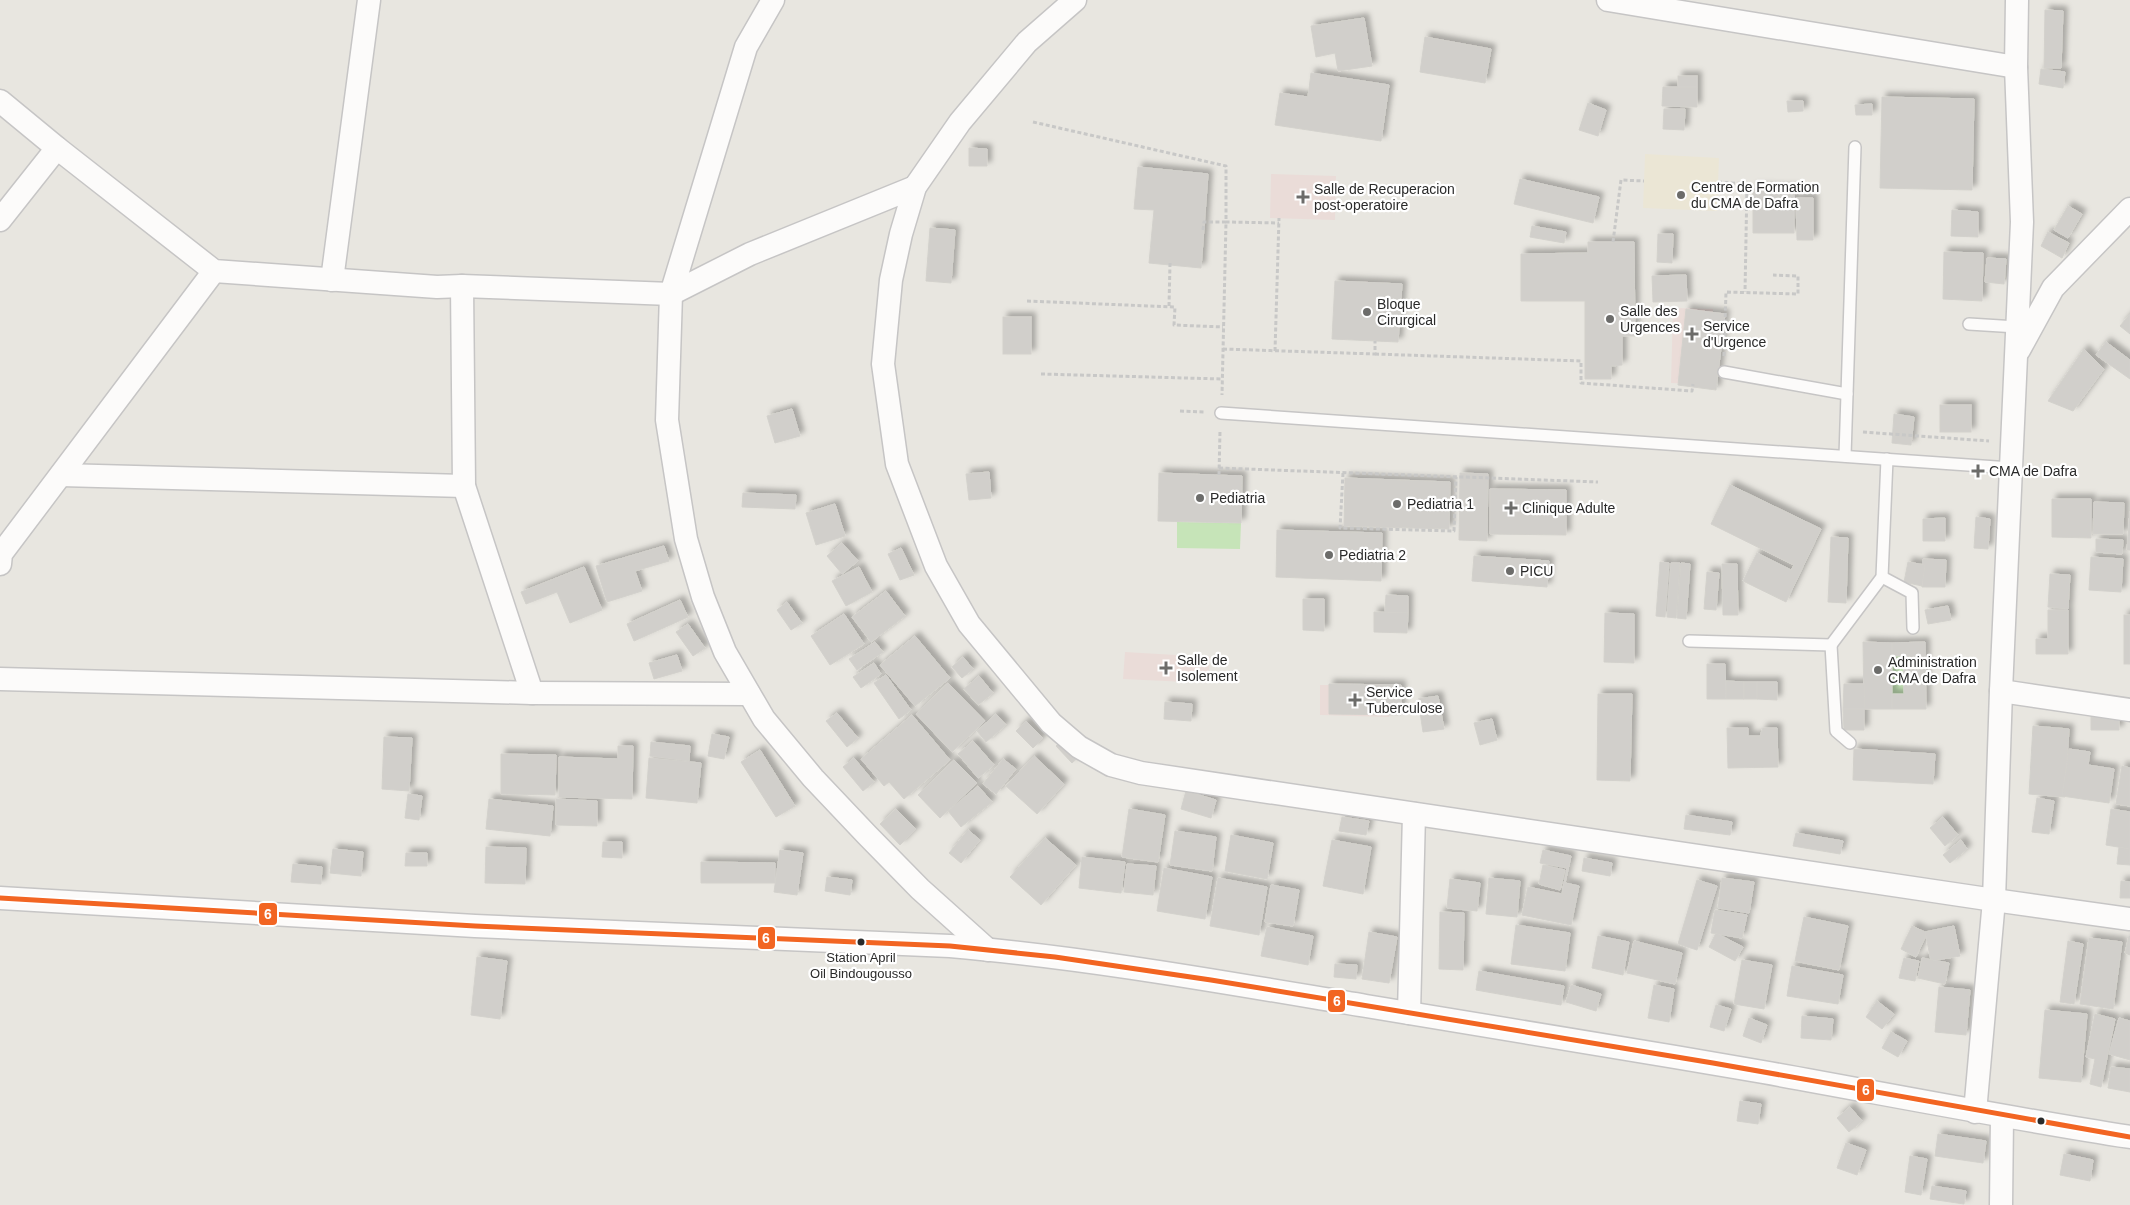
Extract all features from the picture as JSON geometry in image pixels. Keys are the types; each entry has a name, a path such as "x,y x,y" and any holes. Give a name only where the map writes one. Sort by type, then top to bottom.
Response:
{"street":[{"path":"332,280 369,0"},
{"path":"773,0 746,47 671,294 667,420 686,539 703,597 726,652 764,719 820,785 920,889 988,950"},
{"path":"1075,0 1021,49 960,122 915,187 901,234 891,280 883,364 897,464 936,566 969,624 1051,722 1079,747 1111,765 1141,773 2130,919"},
{"path":"1608,0 2016,67"},
{"path":"1975,1112 1994,900 2010,468 2022,222 2016,67 2017,0"},
{"path":"0,101 214,272 437,287 462,286 671,294 750,254 915,187"},
{"path":"0,220 57,148"},
{"path":"2016,356 2053,288 2130,209"},
{"path":"0,564 1,554 214,272"},
{"path":"462,286 464,486 532,693"},
{"path":"60,475 464,486"},
{"path":"0,679 532,693 749,694"},
{"path":"2001,691 2130,710"},
{"path":"1409,1013 1414,814"},
{"path":"0,898 465,925 1024,952 1196,977 1766,1073 2002,1117 2130,1137"},
{"path":"2001,1205 2002,1117"}],"lane":[{"path":"1845,456 1855,147"},
{"path":"1969,324 2017,327"},
{"path":"1724,372 1847,394"},
{"path":"1221,413 2010,468"},
{"path":"1850,742 1836,731 1831,645 1882,577 1887,459"},
{"path":"1882,577 1912,594 1913,628"},
{"path":"1689,641 1831,645"}],"path":[{"path":"1033,122 1226,166 1219,475"},
{"path":"1613,242 1621,180 1644,181"},
{"path":"1718,182 1747,184 1745,292"},
{"path":"1275,351 1279,218"},
{"path":"1203,230 1204,222 1279,223"},
{"path":"1169,306 1170,263"},
{"path":"1717,356 1724,356 1726,292 1798,294 1798,276 1773,275"},
{"path":"1028,300 1169,306 1175,307 1174,325 1223,327"},
{"path":"1375,341 1375,354"},
{"path":"1223,349 1581,361 1581,383 1692,391 1693,384"},
{"path":"1041,374 1222,379"},
{"path":"1180,411 1221,413"},
{"path":"1846,431 2012,442"},
{"path":"1219,468 1598,482"},
{"path":"1343,473 1340,528 1454,531 1456,477"}],"shaded area":[{"name":"Centre de Formation du CMA de Dafra","path":"1645,154 1719,158 1717,211 1643,208"},
{"name":"Salle de Recuperacion post-operatoire","path":"1271,174 1336,176 1335,220 1270,218"},
{"name":"Service d'Urgence","path":"1673,308 1713,309 1711,372 1693,384 1671,383"},
{"name":"Salle de Isolement","path":"1125,652 1210,657 1208,683 1123,679"},
{"name":"Service Tuberculose","path":"1320,685 1390,685 1389,717 1320,715"}],"green space":[{"path":"1177,522 1241,523 1240,549 1177,548"},
{"path":"1892,656 1903,656 1904,694 1892,694"}],"building":[{"path":"2045,10 2063,11 2061,68 2044,68"},
{"path":"1364,18 1372,66 1338,71 1335,53 1316,57 1311,26"},
{"path":"1425,37 1491,49 1485,83 1420,72"},
{"path":"2041,69 2065,72 2063,88 2039,84"},
{"path":"1311,73 1389,85 1381,141 1275,125 1280,93 1308,97"},
{"path":"1678,76 1697,76 1697,87 1678,87"},
{"path":"1663,87 1697,87 1697,107 1662,106"},
{"path":"1882,97 1974,99 1972,190 1880,188"},
{"path":"1787,101 1803,101 1803,111 1788,112"},
{"path":"1588,103 1606,110 1598,136 1579,130"},
{"path":"1872,104 1872,115 1856,115 1855,105"},
{"path":"1664,109 1685,109 1684,130 1663,129"},
{"path":"969,148 987,149 987,166 969,166"},
{"path":"1138,167 1208,174 1201,268 1149,263 1154,210 1134,209"},
{"path":"1520,179 1599,197 1593,223 1514,204"},
{"path":"1753,188 1794,189 1794,233 1753,233"},
{"path":"1796,198 1813,198 1813,240 1797,240"},
{"path":"2068,206 2082,214 2068,238 2054,230"},
{"path":"1952,210 1978,212 1978,237 1951,236"},
{"path":"1532,226 1566,232 1564,243 1530,237"},
{"path":"930,228 955,230 951,283 926,281"},
{"path":"2048,232 2069,243 2062,258 2041,246"},
{"path":"1658,234 1673,234 1672,263 1657,262"},
{"name":"Salle des Urgences","path":"1588,242 1634,242 1635,336 1622,336 1622,365 1611,366 1611,379 1585,379 1585,301 1521,301 1521,254 1588,253"},
{"path":"1944,252 1983,253 1982,301 1943,299"},
{"path":"1987,258 2006,259 2004,284 1985,282"},
{"path":"1686,275 1687,301 1653,302 1652,276"},
{"name":"Bloque Cirurgical","path":"1335,281 1402,284 1398,342 1332,339"},
{"name":"Service d'Urgence","path":"1686,309 1725,314 1716,390 1678,385"},
{"path":"2130,314 2130,334 2120,326"},
{"path":"1003,317 1031,317 1031,354 1003,354"},
{"path":"2106,342 2130,360 2130,379 2096,355"},
{"path":"2084,349 2104,369 2073,411 2048,401"},
{"path":"1940,405 1971,405 1971,432 1940,432"},
{"path":"792,409 800,436 775,443 767,416"},
{"path":"1894,414 1914,417 1911,445 1892,443"},
{"path":"989,472 991,498 969,500 966,474"},
{"name":"Pediatria","path":"1159,473 1242,476 1241,523 1158,521"},
{"path":"1460,473 1488,474 1487,541 1459,540"},
{"name":"Pediatria 1","path":"1345,478 1450,482 1449,529 1344,526"},
{"path":"1730,485 1821,529 1786,602 1743,581 1757,553 1791,570 1794,565 1711,524"},
{"name":"Clinique Adulte","path":"1490,489 1566,490 1566,535 1490,534"},
{"path":"743,493 796,495 795,509 742,507"},
{"path":"2052,499 2091,499 2091,538 2052,537"},
{"path":"2094,502 2124,503 2123,534 2093,534"},
{"path":"835,504 845,536 816,545 806,513"},
{"path":"2130,511 2130,550 2127,550"},
{"path":"1976,517 1990,519 1988,549 1974,548"},
{"path":"1945,518 1945,541 1923,541 1923,519"},
{"name":"Pediatria 2","path":"1277,530 1382,533 1381,581 1276,577"},
{"path":"1831,537 1848,538 1846,603 1828,602"},
{"path":"2096,539 2123,540 2122,554 2096,552"},
{"path":"842,543 858,561 842,574 827,556"},
{"path":"664,546 669,561 635,571 642,591 607,602 596,566"},
{"path":"901,548 914,575 900,580 888,554"},
{"name":"PICU","path":"1474,556 1549,561 1547,587 1472,581"},
{"path":"2091,557 2123,559 2121,592 2089,590"},
{"path":"1923,559 1946,560 1945,587 1922,587"},
{"path":"1660,562 1669,563 1665,617 1656,616"},
{"path":"1908,562 1925,565 1922,586 1904,582"},
{"path":"1671,563 1680,563 1676,618 1667,617"},
{"path":"1681,563 1690,564 1686,619 1677,618"},
{"path":"1722,564 1737,564 1738,615 1723,615"},
{"path":"584,567 602,610 570,623 557,592 526,604 521,592"},
{"path":"859,567 872,592 846,606 832,581"},
{"path":"1707,572 1719,573 1716,610 1704,609"},
{"path":"2050,574 2070,575 2068,609 2048,607"},
{"path":"886,591 905,616 871,642 852,617"},
{"path":"1386,595 1408,596 1408,613 1385,612"},
{"path":"1303,599 1324,599 1324,631 1303,630"},
{"path":"680,600 688,617 634,641 627,624"},
{"path":"787,602 802,623 791,630 777,610"},
{"path":"1948,606 1951,620 1928,624 1925,610"},
{"path":"2048,610 2068,610 2068,654 2036,654 2036,639 2048,639"},
{"path":"1374,612 1408,613 1407,633 1374,632"},
{"path":"1605,613 1634,614 1634,663 1604,662"},
{"path":"844,614 864,644 830,665 811,636"},
{"path":"2124,615 2130,615 2130,664 2124,664"},
{"path":"688,624 705,648 693,656 676,632"},
{"path":"915,636 950,678 915,706 880,665"},
{"path":"875,642 883,652 857,670 849,659"},
{"name":"Administration CMA de Dafra","path":"1863,642 1892,643 1892,709 1864,709"},
{"path":"1925,642 1926,709 1892,709 1892,694 1904,694 1903,656 1892,656 1892,643"},
{"path":"677,655 682,671 654,679 649,663"},
{"path":"963,657 973,669 962,678 952,667"},
{"path":"874,663 881,674 861,688 853,677"},
{"path":"1707,664 1725,664 1726,699 1707,699"},
{"path":"886,675 911,710 899,719 874,683"},
{"path":"979,676 993,693 978,705 964,689"},
{"path":"1726,681 1744,682 1744,699 1726,699"},
{"path":"1744,682 1757,682 1757,699 1744,699"},
{"path":"1757,682 1777,682 1777,700 1757,699"},
{"path":"948,683 985,721 952,752 916,714"},
{"name":"Service Tuberculose","path":"1329,684 1401,685 1401,715 1329,714"},
{"path":"1844,684 1865,684 1864,709 1843,709"},
{"path":"1598,694 1632,694 1630,781 1597,780"},
{"path":"1438,696 1444,729 1423,732 1418,699"},
{"path":"1165,702 1192,704 1191,721 1164,719"},
{"path":"1843,709 1864,709 1864,730 1844,730"},
{"path":"2091,711 2119,712 2119,730 2091,730"},
{"path":"837,713 858,738 847,747 826,721"},
{"path":"996,714 1006,725 986,742 977,731"},
{"path":"912,715 950,760 904,799 889,782 884,786 861,759"},
{"path":"1492,719 1497,740 1480,745 1474,723"},
{"path":"1026,721 1043,738 1033,748 1016,731"},
{"path":"2033,726 2069,729 2065,797 2029,794"},
{"path":"1727,728 1748,728 1748,736 1760,736 1763,728 1777,728 1778,767 1728,768"},
{"path":"712,734 729,737 724,759 708,756"},
{"path":"384,737 412,738 409,791 382,789"},
{"path":"1065,737 1082,754 1072,763 1056,746"},
{"path":"973,741 994,765 978,778 958,754"},
{"path":"651,742 690,746 689,761 650,756"},
{"path":"618,746 633,746 632,799 559,797 559,757 618,759"},
{"path":"1854,749 1935,754 1933,784 1853,780"},
{"path":"2069,749 2090,752 2088,765 2114,769 2109,803 2062,796"},
{"path":"760,750 795,806 776,817 741,762"},
{"path":"501,754 556,755 555,795 501,794"},
{"path":"1034,756 1064,784 1037,814 1006,786"},
{"path":"649,758 701,763 697,803 646,798"},
{"path":"854,758 874,782 863,791 843,767"},
{"path":"1003,759 1016,769 996,794 983,784"},
{"path":"954,760 977,783 940,818 918,795"},
{"path":"2122,766 2130,768 2130,806 2116,804"},
{"path":"978,786 992,802 961,827 948,811"},
{"path":"1186,791 1216,800 1211,818 1181,809"},
{"path":"408,794 422,796 419,820 405,818"},
{"path":"2037,798 2054,801 2049,834 2032,832"},
{"path":"489,799 553,806 550,836 486,829"},
{"path":"556,799 597,801 597,826 556,825"},
{"path":"896,809 916,829 900,845 880,824"},
{"path":"1129,809 1165,815 1158,862 1122,857"},
{"path":"2111,809 2130,812 2130,849 2106,845"},
{"path":"1686,815 1732,822 1730,835 1684,829"},
{"path":"1342,817 1369,821 1366,835 1339,831"},
{"path":"1943,817 1958,835 1945,846 1930,828"},
{"path":"968,830 980,840 961,863 949,853"},
{"path":"1175,831 1216,837 1212,871 1170,865"},
{"path":"1796,833 1843,841 1840,854 1793,846"},
{"path":"1231,835 1273,843 1267,879 1225,871"},
{"path":"1045,838 1076,865 1041,905 1010,877"},
{"path":"1332,840 1371,847 1363,894 1323,886"},
{"path":"1961,840 1967,849 1950,863 1943,855"},
{"path":"603,842 622,842 622,858 602,857"},
{"path":"486,847 526,848 525,884 485,883"},
{"path":"2119,847 2130,849 2130,865 2117,864"},
{"path":"333,849 363,852 361,876 330,873"},
{"path":"780,850 803,853 797,895 774,892"},
{"path":"1543,850 1571,856 1565,883 1579,886 1571,925 1522,915 1528,887 1562,894 1567,868 1540,863"},
{"path":"406,853 427,853 427,866 405,866"},
{"path":"1082,857 1125,862 1121,893 1079,888"},
{"path":"1584,858 1612,863 1610,876 1582,871"},
{"path":"701,862 775,863 775,883 701,883"},
{"path":"293,864 322,867 321,884 291,882"},
{"path":"1127,864 1156,866 1153,895 1124,892"},
{"path":"1543,865 1565,870 1560,890 1539,884"},
{"path":"1164,868 1212,877 1205,919 1157,911"},
{"path":"827,877 852,880 850,895 825,891"},
{"path":"1218,878 1267,887 1259,935 1210,926"},
{"path":"1489,878 1520,881 1517,917 1486,914"},
{"path":"1722,878 1754,882 1749,913 1718,908"},
{"path":"1450,879 1480,883 1477,911 1447,908"},
{"path":"1697,880 1717,886 1697,950 1678,944"},
{"path":"2121,881 2130,882 2130,898 2120,898"},
{"path":"1271,885 1299,890 1293,926 1265,922"},
{"path":"1715,910 1747,915 1742,938 1711,933"},
{"path":"1440,912 1464,913 1463,970 1439,969"},
{"path":"1804,917 1848,926 1839,970 1795,961"},
{"path":"1516,925 1570,933 1565,971 1511,964"},
{"path":"1912,926 1927,933 1916,957 1901,949"},
{"path":"1954,926 1960,956 1931,961 1925,932"},
{"path":"1267,927 1313,936 1308,965 1261,956"},
{"path":"1369,932 1397,937 1389,983 1362,979"},
{"path":"1716,933 1743,947 1735,961 1709,947"},
{"path":"1598,936 1629,942 1623,975 1592,968"},
{"path":"2130,936 2130,955 2125,953"},
{"path":"2089,938 2122,942 2113,1009 2080,1004"},
{"path":"1634,941 1682,953 1675,984 1627,973"},
{"path":"2068,941 2083,944 2074,1004 2060,1002"},
{"path":"477,957 507,961 500,1019 471,1015"},
{"path":"1904,958 1919,961 1915,981 1899,978"},
{"path":"1922,958 1949,963 1945,984 1918,978"},
{"path":"1742,960 1772,965 1764,1009 1734,1004"},
{"path":"1335,964 1357,965 1356,979 1334,977"},
{"path":"1792,966 1843,975 1838,1004 1787,996"},
{"path":"1479,971 1564,986 1561,1005 1476,990"},
{"path":"1571,985 1601,994 1596,1011 1566,1002"},
{"path":"1654,985 1674,989 1669,1022 1648,1018"},
{"path":"1939,987 1970,990 1966,1035 1935,1032"},
{"path":"1877,1001 1894,1014 1882,1029 1866,1017"},
{"path":"1716,1005 1731,1009 1724,1031 1710,1027"},
{"path":"2045,1010 2087,1014 2081,1082 2039,1078"},
{"path":"2095,1014 2115,1019 2101,1087 2090,1084 2095,1059 2086,1057"},
{"path":"1802,1016 1833,1019 1831,1040 1801,1038"},
{"path":"1749,1018 1767,1025 1761,1043 1743,1036"},
{"path":"2119,1018 2130,1021 2130,1060 2109,1054"},
{"path":"1891,1032 1907,1041 1898,1057 1882,1048"},
{"path":"2111,1067 2130,1069 2130,1092 2108,1088"},
{"path":"1740,1101 1761,1104 1758,1124 1737,1121"},
{"path":"1850,1107 1862,1121 1849,1132 1837,1118"},
{"path":"1938,1134 1986,1141 1983,1163 1935,1156"},
{"path":"1846,1143 1866,1150 1857,1175 1837,1168"},
{"path":"2064,1154 2093,1160 2090,1181 2060,1175"},
{"path":"1910,1156 1927,1159 1921,1195 1905,1192"},
{"path":"1932,1186 1966,1191 1964,1204 1930,1199"}],"transit line":[{"name":"6","path":"0,898 475,926 950,946 1055,957 1211,980 1713,1063 2130,1137"}],"place":[{"name":"Centre de Formation du CMA de Dafra","path":"1681,195"},
{"name":"Salle de Recuperacion post-operatoire","path":"1303,197"},
{"name":"Bloque Cirurgical","path":"1367,312"},
{"name":"Salle des Urgences","path":"1610,319"},
{"name":"Service d'Urgence","path":"1692,334"},
{"name":"CMA de Dafra","path":"1978,471"},
{"name":"Pediatria","path":"1200,498"},
{"name":"Pediatria 1","path":"1397,504"},
{"name":"Clinique Adulte","path":"1511,508"},
{"name":"Pediatria 2","path":"1329,555"},
{"name":"PICU","path":"1510,571"},
{"name":"Salle de Isolement","path":"1166,668"},
{"name":"Administration CMA de Dafra","path":"1878,670"},
{"name":"Service Tuberculose","path":"1355,700"},
{"name":"Station April Oil Bindougousso","path":"861,942"}]}
